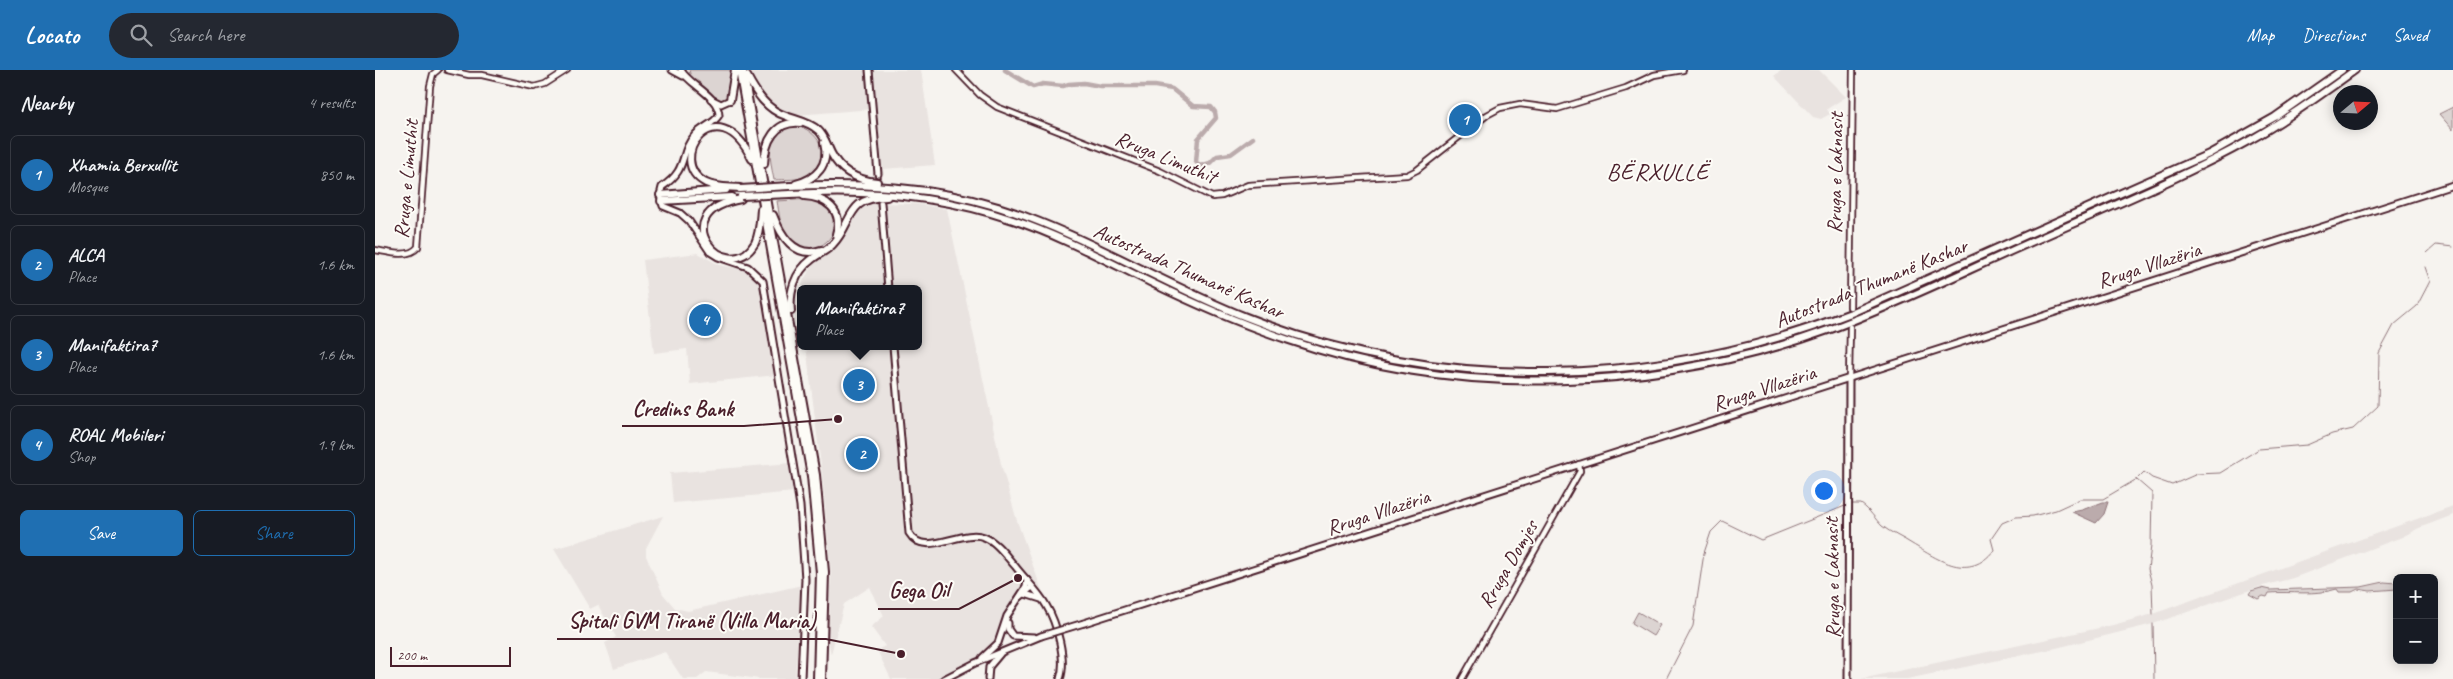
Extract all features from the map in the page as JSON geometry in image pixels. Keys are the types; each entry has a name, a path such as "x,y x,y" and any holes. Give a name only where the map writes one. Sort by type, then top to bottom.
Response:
{"highway":[{"path":"730,100 735,70"},
{"path":"739,70 755,166 765,203 816,475 823,540 825,604 822,679"},
{"path":"744,70 764,176"},
{"path":"744,70 768,106 779,114 806,122 818,130 837,162 854,176 871,182 966,202"},
{"name":"Autostrada Thumanë Kashar","path":"741,193 790,190 885,193 953,199 1029,218 1242,316 1291,334 1333,346 1417,363 1503,372 1555,373 1645,366 1686,360 1751,346 1830,321 1883,300 2209,154 2275,116 2343,70"},
{"name":"Autostrada Thumanë Kashar","path":"966,202 1044,232 1229,318 1291,341 1351,359 1419,371 1503,380 1617,377 1688,367 1769,349 1829,329 2098,213 2247,142 2289,116 2355,70"},
{"path":"790,190 815,176 822,168 825,159 825,149 821,138 814,129 805,124 781,126 771,135 765,153 764,176 765,203 815,506 820,596 817,679"},
{"path":"741,193 711,185 697,176 690,158 694,142 710,128 727,129 740,138 755,166"},
{"path":"765,203 781,234 792,246 803,252 814,252 830,244 838,227 838,219 833,208 817,198 790,190"},
{"path":"661,198 741,193"},
{"path":"741,193 717,206 705,219 703,230 705,240 710,249 719,255 739,256 751,248 758,234 765,203"},
{"path":"797,367 790,306 793,286 804,265 835,241 851,213 865,202 881,197 953,199"}],"main road":[{"path":"672,70 694,82"},
{"path":"681,70 687,78"},
{"path":"686,70 719,112 717,118"},
{"path":"869,70 878,174"},
{"path":"708,96 721,104 730,100"},
{"path":"730,100 717,118 694,137 681,169 673,179 661,187 661,198 666,208 680,213 689,221 706,248 714,255 748,267 763,281 795,467 801,514 805,618 801,679"},
{"name":"Rruga Vllazëria","path":"975,663 1039,637 2453,185"},
{"path":"881,203 888,285"},
{"path":"893,350 907,520 913,539 928,544 969,535 985,537 1000,549 1027,580 1050,613 1062,651 1063,666 1061,679"},
{"name":"Rruga e Laknasit","path":"1848,679 1847,496 1849,378"},
{"path":"1027,580 1022,594 1015,605 1007,629 1015,637 1039,637"},
{"path":"944,679 975,663 998,643 1007,616 1022,594 1032,587"},
{"path":"1022,594 1042,600"},
{"path":"988,679 987,674 991,662 1007,649"}],"street":[{"name":"Rruga e Limuthit","path":"375,250 406,254 414,252 419,247 430,86 433,74 438,70"},
{"path":"447,70 533,88 545,84 567,70"},
{"name":"Rruga Limuthit","path":"957,70 980,95 997,107 1160,171 1212,197 1222,196 1248,185 1401,176 1413,173 1472,126 1500,108 1527,104 1557,109 1626,88 1653,75 1683,70"},
{"name":"Rruga e Laknasit","path":"1850,307 1853,70"},
{"name":"Rruga e Laknasit","path":"1849,378 1850,327"},
{"name":"Rruga Domjes","path":"1462,679 1580,472 1579,464"}],"shaded area":[{"path":"689,70 732,70 727,100 717,101 691,77"},
{"path":"750,70 921,70 935,165 883,169 884,174 878,174 873,109 796,115 782,111 763,97 756,87"},
{"path":"1782,70 1819,70 1846,97 1827,109 1830,114 1821,119 1813,117 1774,76"},
{"path":"2453,107 2453,130 2439,114"},
{"path":"798,126 806,129 818,140 823,155 821,162 817,169 805,177 774,180 770,152 774,137 779,131"},
{"path":"811,199 827,208 835,218 834,229 829,239 819,246 808,249 796,246 786,235 781,223 777,201"},
{"path":"870,204 917,204 947,209 1001,464 1017,521 1042,591 1029,578 1017,597 1001,638 975,663 944,679 891,679 877,650 885,646 871,627 884,616 870,587 844,604 831,654 828,641 831,574 822,474 806,350 922,350 922,285 802,285 817,259 838,243 855,214"},
{"path":"698,253 719,265 747,270 756,278 761,289 777,375 690,384 687,349 654,353 643,260"},
{"path":"791,463 794,492 673,503 670,473"},
{"path":"2108,502 2104,514 2096,523 2072,512 2082,510"},
{"path":"2453,506 2453,515 2419,528 2402,537 2293,578 2259,587 2153,624 2052,649 1907,679 1861,679 2113,625 2153,614"},
{"path":"663,516 646,548 646,556 663,594 675,608 688,611 802,585 795,679 760,679 706,672 697,679 683,679 665,652 614,669 605,643 616,637 598,605 590,609 554,549"},
{"path":"2384,582 2393,583 2393,589 2370,591 2358,589 2352,592 2339,592 2337,589 2311,593 2269,593 2267,597 2263,596 2258,599 2249,594 2251,591 2261,588 2270,590 2361,587"},
{"path":"1638,612 1660,625 1653,636 1632,623"}],"waterway":[{"path":"1005,70 1033,87 1043,84 1063,86 1084,83 1100,86 1155,86 1172,89 1193,106 1211,107 1215,112 1216,118 1198,139 1196,162 1200,166 1210,163 1217,156 1231,154 1253,138"},
{"path":"2427,253 2436,245 2453,247"},
{"path":"1850,504 1861,504 1889,531 1943,561 1954,565 1974,565 1984,560 1994,550 1991,539 2002,523 2016,517 2033,516 2056,510 2080,499 2103,499 2137,479 2144,472 2152,478 2172,485 2197,474 2220,473 2259,449 2307,445 2332,434 2353,429 2378,406 2379,353 2394,325 2417,306 2430,281 2425,267"},
{"path":"2137,480 2152,493 2151,546 2148,569 2152,585 2153,614"},
{"path":"1666,679 1693,626 1704,553 1711,532 1722,521 1761,540 1845,506"},
{"path":"2153,624 2154,679"}],"place":[{"name":"Xhamia Berxullit","path":"1465,120"},
{"name":"ROAL Mobileri","path":"705,320"},
{"name":"Manifaktira7","path":"859,385"},
{"name":"Credins Bank","path":"838,419"},
{"name":"ALCA","path":"862,454"},
{"name":"Gega Oil","path":"1018,578"},
{"name":"Spitali GVM Tiranë (Villa Maria)","path":"901,654"}],"district":[{"name":"BËRXULLË","path":"1658,172"}]}
